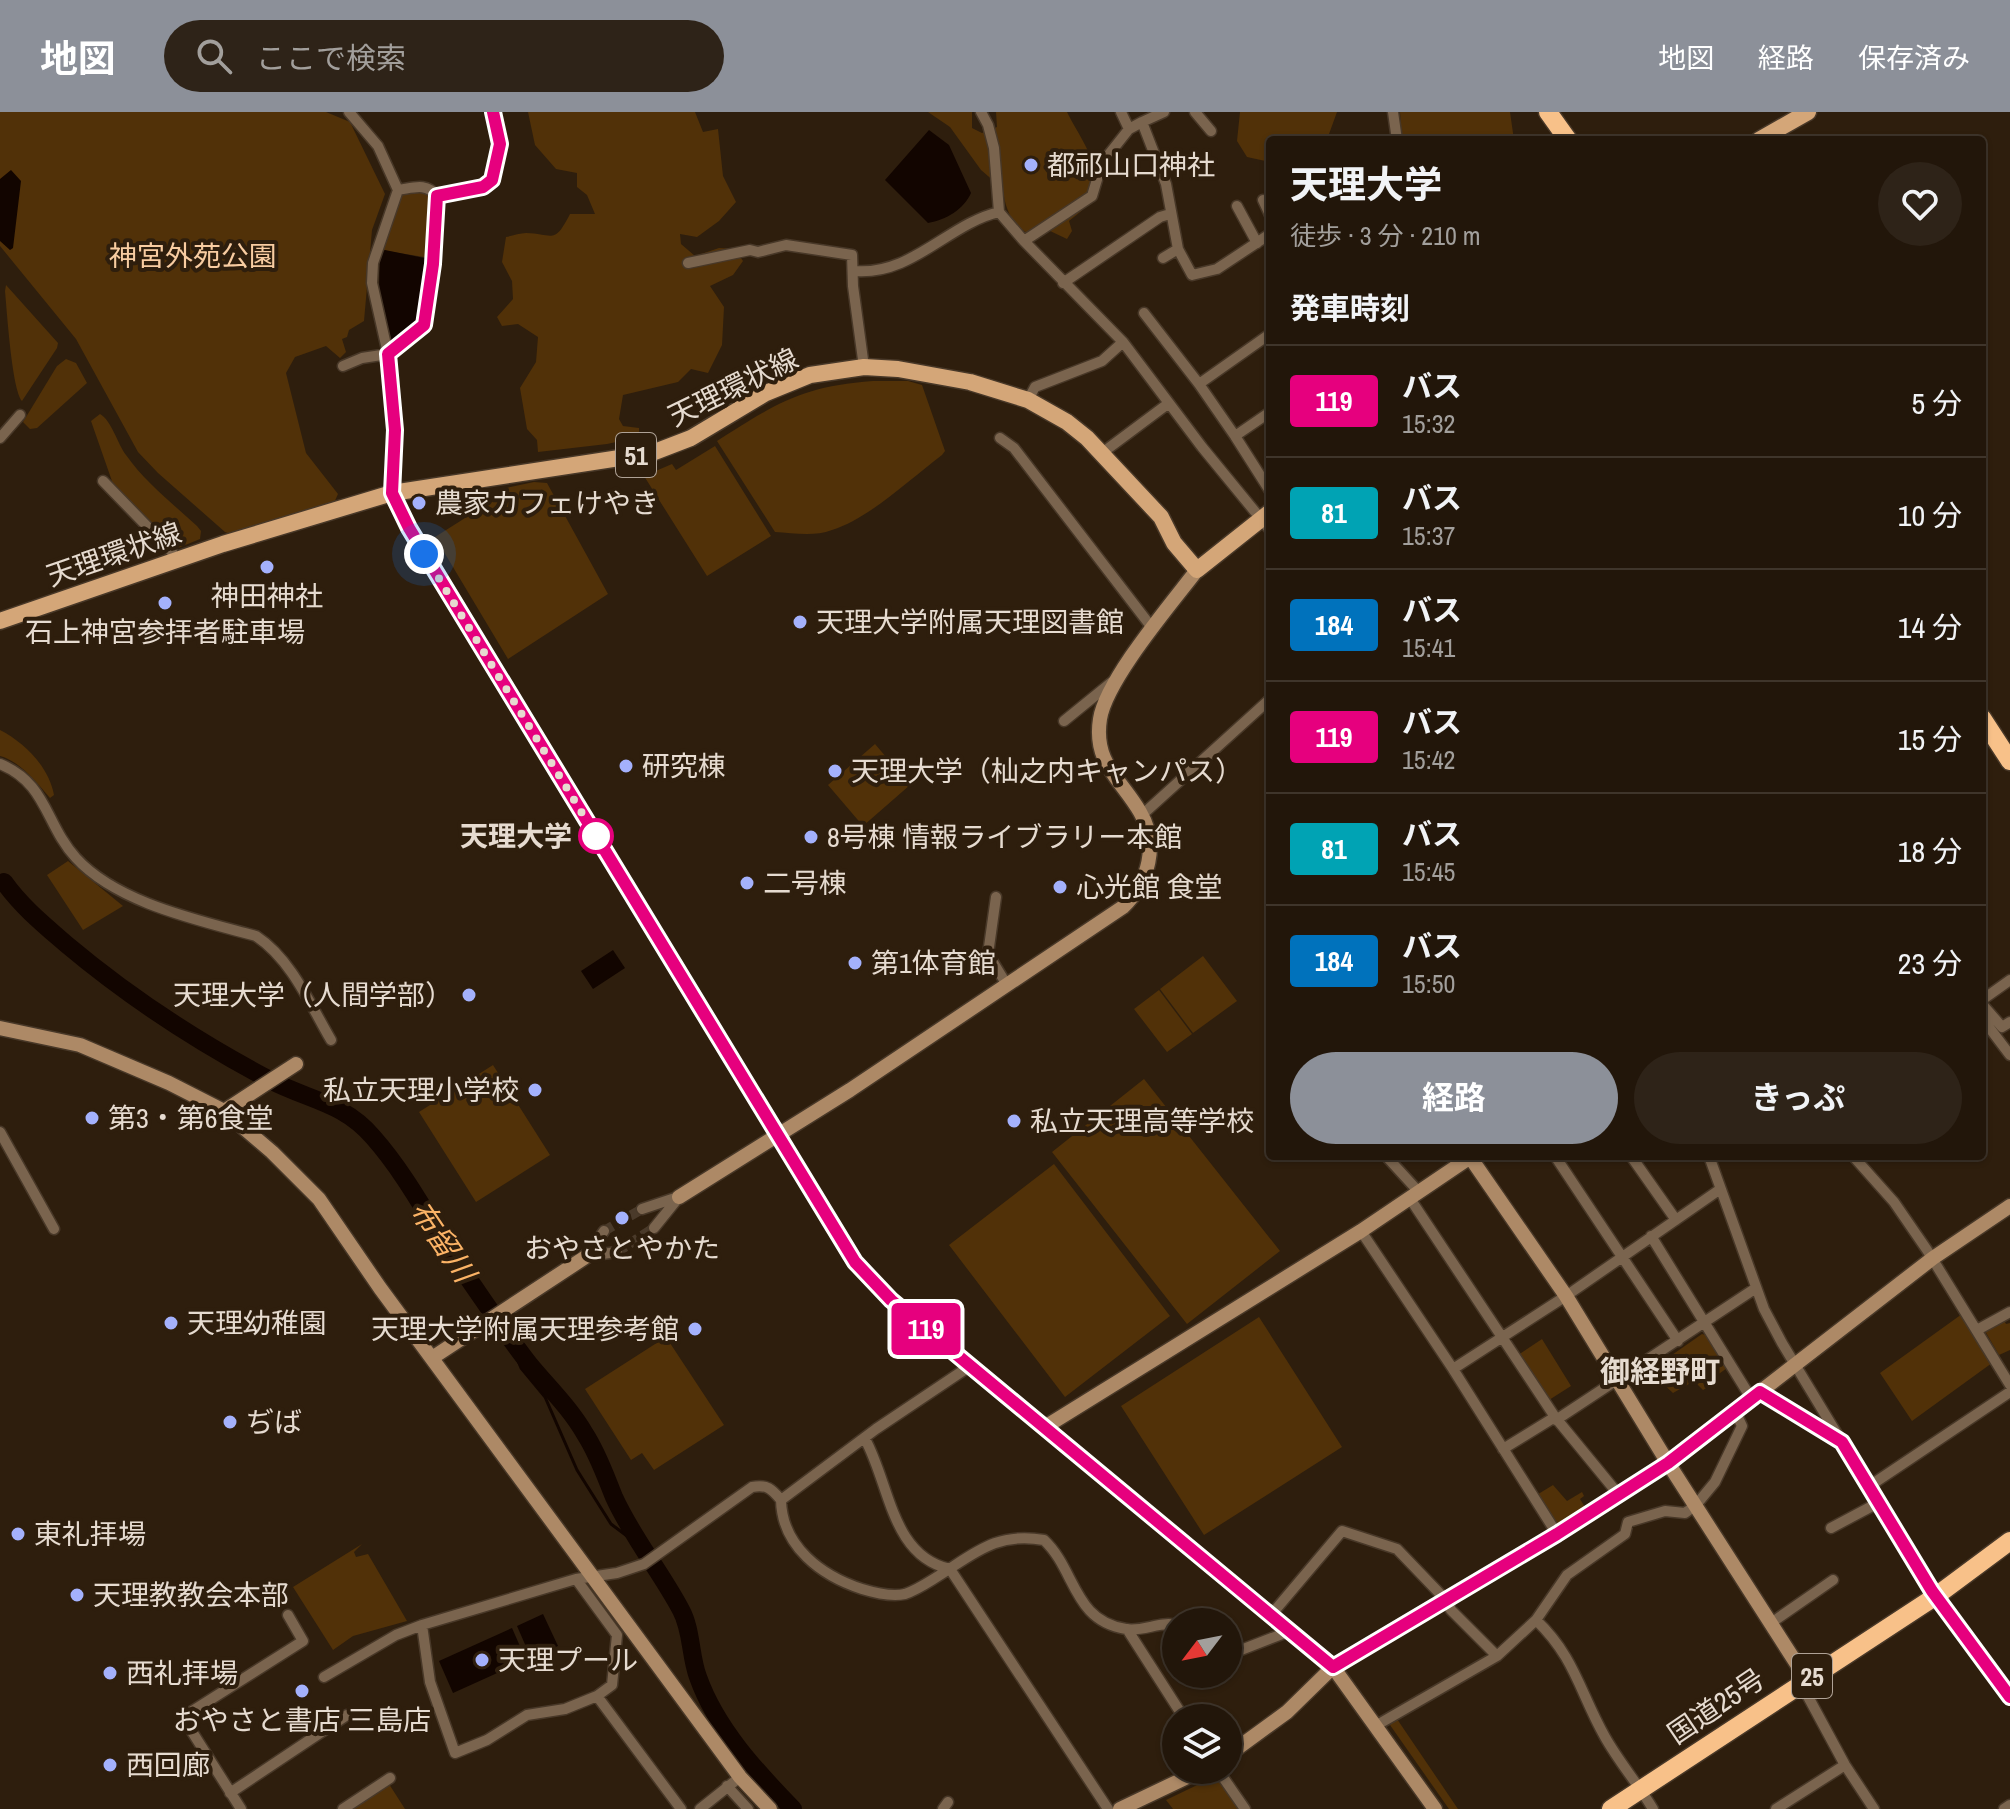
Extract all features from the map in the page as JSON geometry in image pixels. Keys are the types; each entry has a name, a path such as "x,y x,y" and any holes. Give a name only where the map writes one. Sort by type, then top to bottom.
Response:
{"highway":[{"path":"1548,112 1565,136"},
{"path":"1986,724 2010,761"},
{"name":"国道25号","path":"1611,1809 1936,1596 2010,1541"}],"main road":[{"path":"1766,136 1808,112"},
{"name":"天理環状線","path":"0,621 223,544 392,493 652,453 691,438 788,383 810,375 864,367 898,369 1006,391 1067,422 1102,453 1161,517 1174,543 1197,570"},
{"path":"1197,570 1266,521"}],"street":[{"path":"349,112 378,146 398,190 373,263 375,300 388,354 395,430 392,493 409,528 855,1262 891,1300 1333,1667 1435,1809"},
{"path":"437,196 483,187 492,180 500,144 493,112"},
{"path":"981,112 994,148 999,212 1063,283 1123,342 1169,403 1266,519"},
{"path":"1121,112 1129,129"},
{"path":"1024,241 1092,196 1102,163 1129,129 1164,112"},
{"path":"1195,112 1211,131"},
{"path":"1393,112 1396,136"},
{"path":"1142,122 1166,184 1178,249 1194,276 1217,269 1266,237"},
{"path":"343,366 362,358 388,354 424,325 433,264 437,196 431,188 424,186 398,190"},
{"path":"1263,200 1266,206"},
{"path":"1237,206 1257,243"},
{"path":"854,271 869,272 912,258 978,217 999,212"},
{"path":"1063,283 1160,217 1170,214"},
{"path":"688,263 786,245 852,255 864,367"},
{"path":"1163,258 1178,249"},
{"path":"1144,313 1199,384 1266,485"},
{"path":"1199,384 1266,337"},
{"path":"1028,400 1035,387 1102,361 1123,342"},
{"path":"1102,453 1169,403"},
{"path":"0,438 20,415"},
{"path":"1235,436 1266,415"},
{"path":"1000,438 1014,448 1153,629"},
{"path":"103,481 172,552 176,561"},
{"path":"642,1209 679,1197 780,1134 1123,907 1135,895 1145,878 1150,841 1142,815 1109,770 1098,733 1106,699 1197,570"},
{"path":"1064,721 1120,677"},
{"path":"1142,815 1266,703"},
{"path":"0,764 19,772 32,784 74,856 91,872 121,892 256,936 267,944 287,966 331,1040"},
{"path":"996,897 988,954 1007,985"},
{"path":"1986,999 2010,980"},
{"path":"1986,1007 2002,1027 2010,1022"},
{"path":"1986,1023 2010,1055"},
{"path":"0,1028 80,1045 169,1083 224,1111 272,1152 319,1199 594,1577 734,1782 748,1809"},
{"path":"224,1111 296,1064"},
{"path":"0,1132 54,1229"},
{"path":"1389,1160 1414,1194 1556,1418 1619,1495"},
{"path":"1045,1427 1361,1231 1465,1160"},
{"path":"1474,1160 1566,1296 1800,1669 1805,1691 1845,1765 1874,1809"},
{"path":"1558,1160 1678,1341"},
{"path":"1634,1160 1676,1220"},
{"path":"1710,1160 1756,1288 1782,1343 1936,1596 2010,1697"},
{"path":"1857,1160 1894,1202 1933,1258 2010,1385"},
{"path":"1453,1369 1566,1296 1719,1190"},
{"path":"654,1228 679,1197"},
{"path":"1242,1745 1287,1712 1333,1667 1557,1534 1668,1463 1933,1258 2010,1206"},
{"path":"432,1358 587,1256 604,1231"},
{"path":"1361,1231 1557,1534"},
{"path":"1651,1236 1705,1323 1756,1395 1842,1442"},
{"path":"587,1256 617,1252"},
{"path":"1503,1449 1618,1381 1756,1288"},
{"path":"1977,1330 2010,1312"},
{"path":"781,1500 970,1366"},
{"path":"1868,1487 2010,1392"},
{"path":"1377,1725 1497,1656 1536,1620 1567,1575 1625,1534 1628,1522 1665,1511 1685,1513 1696,1505 1715,1482 1742,1426 1735,1411"},
{"path":"865,1439 876,1460 899,1529 928,1562 950,1569 1108,1809"},
{"path":"324,1677 396,1635 422,1625 576,1579 617,1573 644,1564 752,1487 764,1485 781,1500 781,1515 794,1540 821,1571 871,1592 903,1594 982,1548 999,1540 1024,1536 1044,1540 1091,1614 1127,1629 1162,1625"},
{"path":"1831,1528 1878,1503"},
{"path":"1271,1615 1342,1531 1397,1549 1497,1656"},
{"path":"422,1625 430,1682 455,1753 487,1740 527,1715 565,1709 597,1696 612,1685 617,1635 576,1579"},
{"path":"1771,1623 1833,1580"},
{"path":"241,1809 184,1719 303,1641 288,1615"},
{"path":"1536,1620 1563,1651 1605,1736 1653,1809"},
{"path":"1127,1629 1175,1704"},
{"path":"1242,1650 1290,1631"},
{"path":"597,1696 681,1809"},
{"path":"230,1793 347,1715"},
{"path":"1776,1809 1845,1765"},
{"path":"343,1809 390,1778"},
{"path":"700,1809 734,1782"},
{"path":"734,1782 770,1809"},
{"path":"1120,1809 1173,1784"},
{"path":"1228,1784 1245,1809"},
{"path":"2004,1809 2010,1805"}],"green space":[{"name":"神宮外苑公園","path":"0,112 326,112 350,122 385,194 372,230 364,321 349,330 347,337 342,339 346,352 340,358 326,346 295,357 286,373 306,453 338,494 333,505 235,536 225,532 138,452 76,339 0,246"},
{"path":"528,112 695,112 703,132 718,129 723,176 736,202 719,221 697,237 680,234 681,244 695,256 719,248 735,249 743,261 733,275 710,286 724,307 722,345 708,373 691,369 678,382 623,395 619,419 623,426 639,428 639,437 538,452 537,440 527,429 520,388 536,362 538,337 518,324 502,326 497,317 513,299 512,281 502,262 506,237 526,233 552,236 570,214 595,214 587,195 577,187 577,173 556,169 535,145"},
{"path":"928,112 972,112 972,128 982,133 997,127 996,112 1067,112 1090,156 1095,180 1088,203 1069,221 1072,231 1067,239 1048,230 1036,237 1016,225 1006,205 1003,189 981,170 950,127"},
{"path":"1240,112 1337,112 1327,136 1266,136 1266,161 1247,157 1237,141"},
{"path":"1400,112 1510,112 1513,136 1402,136"},
{"path":"426,189 432,194 430,258 381,250 399,196"},
{"path":"6,285 58,343 22,401 13,366"},
{"path":"66,359 76,363 87,383 37,428 30,429 23,422 57,366"},
{"path":"873,381 908,381 922,385 945,451 861,517 818,533 775,532 717,441 773,407 808,392"},
{"path":"100,414 133,465 197,526 201,531 200,539 178,548 173,545 113,484 91,421"},
{"path":"715,446 771,536 707,576 644,476 672,464 676,470"},
{"path":"534,482 547,483 608,594 508,659 435,537 473,513 473,506 506,496 506,488"},
{"path":"0,730 34,757 47,775 54,795 50,798 21,768 0,756"},
{"path":"875,744 910,785 863,826 828,785"},
{"path":"68,861 123,906 83,930 47,875"},
{"path":"1203,956 1237,1001 1193,1033 1160,989"},
{"path":"1159,990 1192,1034 1167,1052 1134,1009"},
{"path":"493,1065 550,1155 476,1202 419,1112"},
{"path":"1144,1079 1280,1251 1187,1324 1052,1152"},
{"path":"1054,1164 1170,1316 1065,1397 949,1245"},
{"path":"1962,1314 1992,1363 1912,1421 1880,1373"},
{"path":"1259,1317 1342,1447 1204,1535 1121,1406"},
{"path":"2004,1320 2006,1324 2010,1323 2010,1350 1999,1355 1985,1331"},
{"path":"1702,1334 1710,1336 1730,1366 1713,1378 1715,1383 1703,1390 1694,1381 1673,1393 1649,1371"},
{"path":"666,1337 724,1425 654,1470 642,1453 631,1460 585,1389"},
{"path":"1542,1339 1571,1386 1549,1400 1518,1355"},
{"path":"1553,1485 1567,1501 1582,1492 1584,1496 1580,1499 1588,1512 1557,1531 1535,1496"},
{"path":"362,1544 354,1552 356,1557 368,1554 407,1621 353,1636 333,1650 293,1587"},
{"path":"1397,1719 1458,1809 1449,1809 1390,1725"},
{"path":"389,1784 405,1809 351,1809"},
{"path":"1199,1784 1222,1784 1240,1809 1173,1809 1166,1800"}],"shaded area":[{"path":"929,130 949,145 971,193 954,213 928,223 885,180"},
{"path":"11,170 21,181 13,248 10,250 0,241 0,179"},
{"path":"385,250 429,259 421,318 414,331 392,347 379,294 380,252"},
{"path":"613,950 625,968 593,989 581,971"},
{"name":"天理プール","path":"543,1614 558,1646 531,1658 517,1626"},
{"name":"天理プール","path":"512,1628 526,1660 453,1693 439,1661"}],"waterway":[{"name":"布留川","path":"4,882 49,930 139,1000 243,1065 350,1116 373,1137 399,1171 506,1333 590,1442 621,1512 681,1610 698,1677 715,1714 751,1764 793,1809"},
{"path":"507,1333 521,1368 545,1397 577,1470 611,1524 643,1548"}],"tunnel":[{"path":"604,1231 642,1209"},
{"path":"617,1252 654,1228"}],"bus line":[{"name":"119","path":"493,112 500,144 492,180 483,187 437,196 433,264 424,325 388,354 395,430 392,493 409,528 780,1134 841,1241 872,1282 1333,1667 1557,1534 1668,1463 1760,1392 1842,1442 1932,1591 2010,1697"}],"place":[{"name":"都祁山口神社","path":"1031,165"},
{"name":"農家カフェけやき","path":"419,503"},
{"name":"神田神社","path":"267,567"},
{"name":"石上神宮参拝者駐車場","path":"165,603"},
{"name":"天理大学附属天理図書館","path":"800,622"},
{"name":"研究棟","path":"626,766"},
{"name":"天理大学（杣之内キャンパス）","path":"835,771"},
{"name":"天理大学","path":"596,836"},
{"name":"8号棟 情報ライブラリー本館","path":"811,837"},
{"name":"二号棟","path":"747,883"},
{"name":"心光館 食堂","path":"1060,887"},
{"name":"第1体育館","path":"855,963"},
{"name":"天理大学（人間学部）","path":"469,995"},
{"name":"私立天理小学校","path":"535,1090"},
{"name":"第3・第6食堂","path":"92,1118"},
{"name":"私立天理高等学校","path":"1014,1121"},
{"name":"おやさとやかた","path":"622,1218"},
{"name":"天理幼稚園","path":"171,1323"},
{"name":"天理大学附属天理参考館","path":"695,1329"},
{"name":"ぢば","path":"230,1422"},
{"name":"東礼拝場","path":"18,1534"},
{"name":"天理教教会本部","path":"77,1595"},
{"name":"天理プール","path":"482,1660"},
{"name":"西礼拝場","path":"110,1673"},
{"name":"おやさと書店 三島店","path":"302,1691"},
{"name":"西回廊","path":"110,1765"}],"district":[{"name":"御経野町","path":"1660,1371"}],"route":[{"path":"424,554 596,836"}]}
